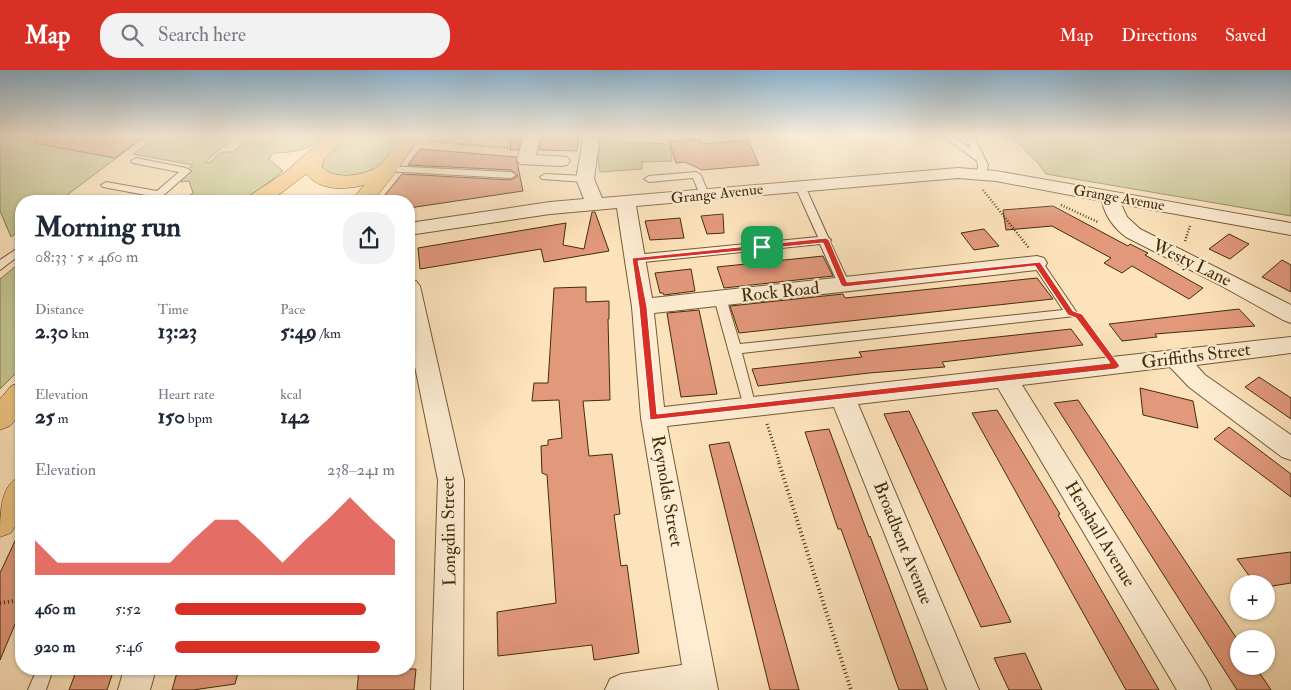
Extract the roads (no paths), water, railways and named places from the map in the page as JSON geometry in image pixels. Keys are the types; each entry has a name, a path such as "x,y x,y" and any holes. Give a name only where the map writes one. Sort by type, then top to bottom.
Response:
{"highway":[{"path":"266,195 306,164"},
{"path":"313,164 312,168 315,174 328,180 359,180 388,169"},
{"path":"367,195 391,164"},
{"path":"273,195 293,188 320,186 337,189 346,195"},
{"path":"0,524 15,500"}],"street":[{"path":"587,164 585,179 595,205"},
{"name":"Grange Avenue","path":"415,227 535,210 936,174 980,167 1110,196 1291,229"},
{"name":"Westy Lane","path":"1110,196 1115,215 1125,227 1142,238 1226,279 1291,315"},
{"name":"Reynolds Street","path":"626,203 643,307 653,418 701,684"},
{"name":"Rock Road","path":"643,307 1037,263"},
{"name":"Longdin Street","path":"415,314 451,480 447,690"},
{"name":"Griffiths Street","path":"653,418 1291,345"},
{"path":"1176,359 1197,381 1291,449"},
{"name":"Henshall Avenue","path":"1005,378 1195,690"},
{"name":"Broadbent Avenue","path":"842,396 963,690"},
{"path":"134,690 138,675"},
{"path":"621,690 701,684"}],"lane":[{"path":"151,164 186,171 158,195"},
{"path":"977,164 980,167"},
{"path":"388,169 510,176"},
{"path":"649,179 696,175 704,195"},
{"path":"545,177 585,179"},
{"path":"106,185 143,195"},
{"path":"800,186 826,240 844,285"},
{"path":"634,259 826,240"},
{"path":"0,266 15,255"},
{"path":"736,350 1071,313 1037,263"},
{"path":"720,298 756,406"},
{"path":"37,690 43,675"}]}
